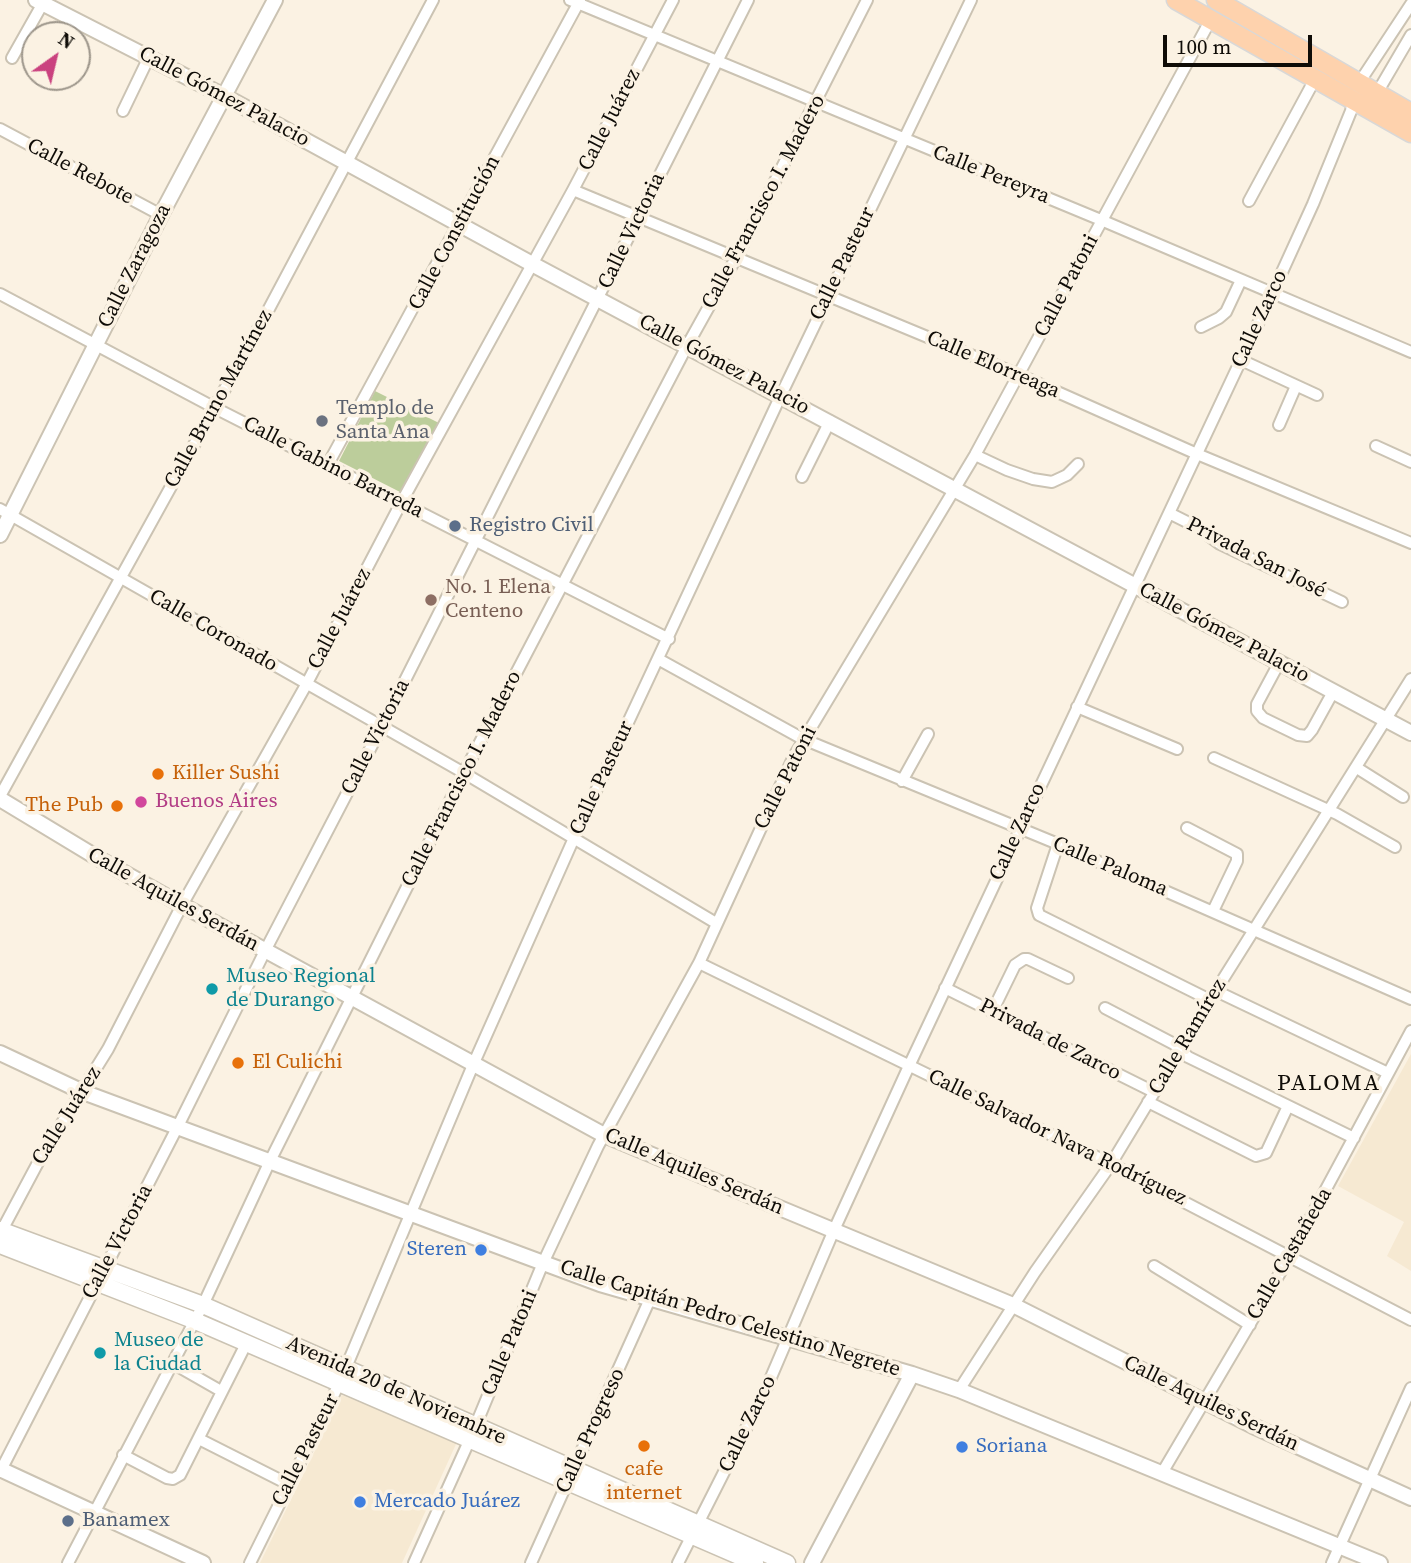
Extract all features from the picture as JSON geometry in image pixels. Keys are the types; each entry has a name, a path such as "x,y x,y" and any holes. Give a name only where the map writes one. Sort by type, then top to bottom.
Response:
{"main road":[{"path":"1176,0 1315,79 1356,91 1377,93 1411,113"},
{"path":"1216,0 1268,30 1411,133"},
{"path":"1210,19 1218,13 1235,11"},
{"path":"1268,30 1276,41 1272,54"},
{"name":"Avenida 20 de Noviembre","path":"0,1235 101,1275 246,1344 343,1377"},
{"name":"Avenida 20 de Noviembre","path":"101,1275 202,1305 343,1377 696,1530 787,1563"},
{"name":"Avenida 20 de Noviembre","path":"696,1530 755,1563"}],"street":[{"name":"Calle Zaragoza","path":"0,535 5,512 95,346 275,0"},
{"name":"Calle Bruno Martínez","path":"0,797 215,408 433,0"},
{"name":"Calle Juárez","path":"0,1235 41,1157 83,1092 182,905 306,685 401,503 573,190 673,0"},
{"name":"Calle Victoria","path":"0,1471 382,726 748,0"},
{"name":"Calle Francisco I. Madero","path":"68,1563 202,1305 270,1161 464,773 687,346 736,258 867,0"},
{"name":"Calle Pasteur","path":"250,1563 343,1377 473,1065 574,838 781,394 971,0"},
{"name":"Calle Pereyra","path":"576,1 653,36 1101,220 1411,352"},
{"name":"Calle Constitución","path":"327,466 460,224 576,1"},
{"name":"Calle Gómez Palacio","path":"39,2 224,96 532,264 781,394 1411,733"},
{"path":"12,58 39,2"},
{"name":"Calle Zarco","path":"678,1563 745,1433 834,1230 1019,828 1272,294 1352,111 1356,91 1411,4"},
{"name":"Calle Patoni","path":"414,1563 544,1263 604,1135 699,964 803,739 975,455 1210,19"},
{"path":"1377,93 1411,35"},
{"path":"123,111 149,57"},
{"path":"1249,201 1315,79"},
{"name":"Calle Rebote","path":"0,129 161,215"},
{"name":"Calle Elorreaga","path":"573,190 1019,375 1197,454 1411,543"},
{"path":"1201,327 1226,312 1241,280"},
{"name":"Calle Gabino Barreda","path":"0,294 327,466 668,639"},
{"path":"1241,360 1317,395"},
{"path":"1279,425 1296,386"},
{"path":"802,477 830,421"},
{"path":"1376,446 1411,462"},
{"path":"975,455 1032,479 1052,482 1067,475 1079,464"},
{"name":"Calle Coronado","path":"5,512 464,773 716,923"},
{"name":"Privada San José","path":"1169,513 1197,527 1220,544 1342,602"},
{"name":"Calle Paloma","path":"658,659 803,739 1019,828 1057,847 1213,911 1411,999"},
{"path":"1279,663 1257,704 1257,711 1263,718 1298,735 1307,736 1333,691"},
{"name":"Calle Ramírez","path":"959,1390 1013,1305 1111,1164 1411,679"},
{"path":"1077,706 1177,748"},
{"path":"902,780 928,734"},
{"path":"1214,758 1330,811 1395,847"},
{"path":"1357,768 1403,797"},
{"name":"Calle Aquiles Serdán","path":"0,797 96,857 604,1135 1013,1305 1204,1402 1411,1498"},
{"path":"1187,828 1237,853 1237,861 1213,911"},
{"path":"1057,847 1037,912 1110,951 1388,1073"},
{"path":"992,1012 1016,965 1024,958 1068,978"},
{"name":"Calle Salvador Nava Rodríguez","path":"699,964 1111,1164 1411,1320"},
{"name":"Privada de Zarco","path":"945,988 1151,1097 1251,1154 1261,1156 1269,1148 1288,1107"},
{"path":"1105,1008 1174,1044 1188,1057 1354,1138"},
{"name":"Calle Castañeda","path":"1162,1473 1290,1256 1411,1031"},
{"name":"Calle Capitán Pedro Celestino Negrete","path":"0,1053 83,1092 544,1263 650,1300 912,1374 959,1390 1380,1563"},
{"path":"1154,1266 1250,1325"},
{"name":"Calle Progreso","path":"531,1563 650,1300"},
{"path":"123,1455 167,1478 173,1479 185,1469 246,1344"},
{"path":"172,1363 221,1391"},
{"path":"812,1563 912,1374"},
{"path":"1332,1563 1411,1388"},
{"path":"199,1439 288,1484"},
{"path":"0,1471 203,1563"}],"shaded area":[{"path":"1411,1054 1411,1271 1387,1256 1404,1222 1338,1186"},
{"name":"Mercado Juárez","path":"342,1395 457,1442 402,1563 260,1563"}],"green space":[{"path":"375,391 439,423 400,492 339,461"}],"place":[{"name":"Templo de Santa Ana","path":"322,421"},
{"name":"Registro Civil","path":"455,526"},
{"name":"No. 1 Elena Centeno","path":"431,600"},
{"name":"Killer Sushi","path":"158,774"},
{"name":"Buenos Aires","path":"141,802"},
{"name":"The Pub","path":"117,806"},
{"name":"Museo Regional de Durango","path":"212,989"},
{"name":"El Culichi","path":"238,1063"},
{"name":"Steren","path":"481,1250"},
{"name":"Museo de la Ciudad","path":"100,1353"},
{"name":"cafe internet","path":"644,1446"},
{"name":"Soriana","path":"962,1447"},
{"name":"Mercado Juárez","path":"360,1502"},
{"name":"Banamex","path":"68,1521"}],"district":[{"name":"PALOMA","path":"1329,1084"}]}
